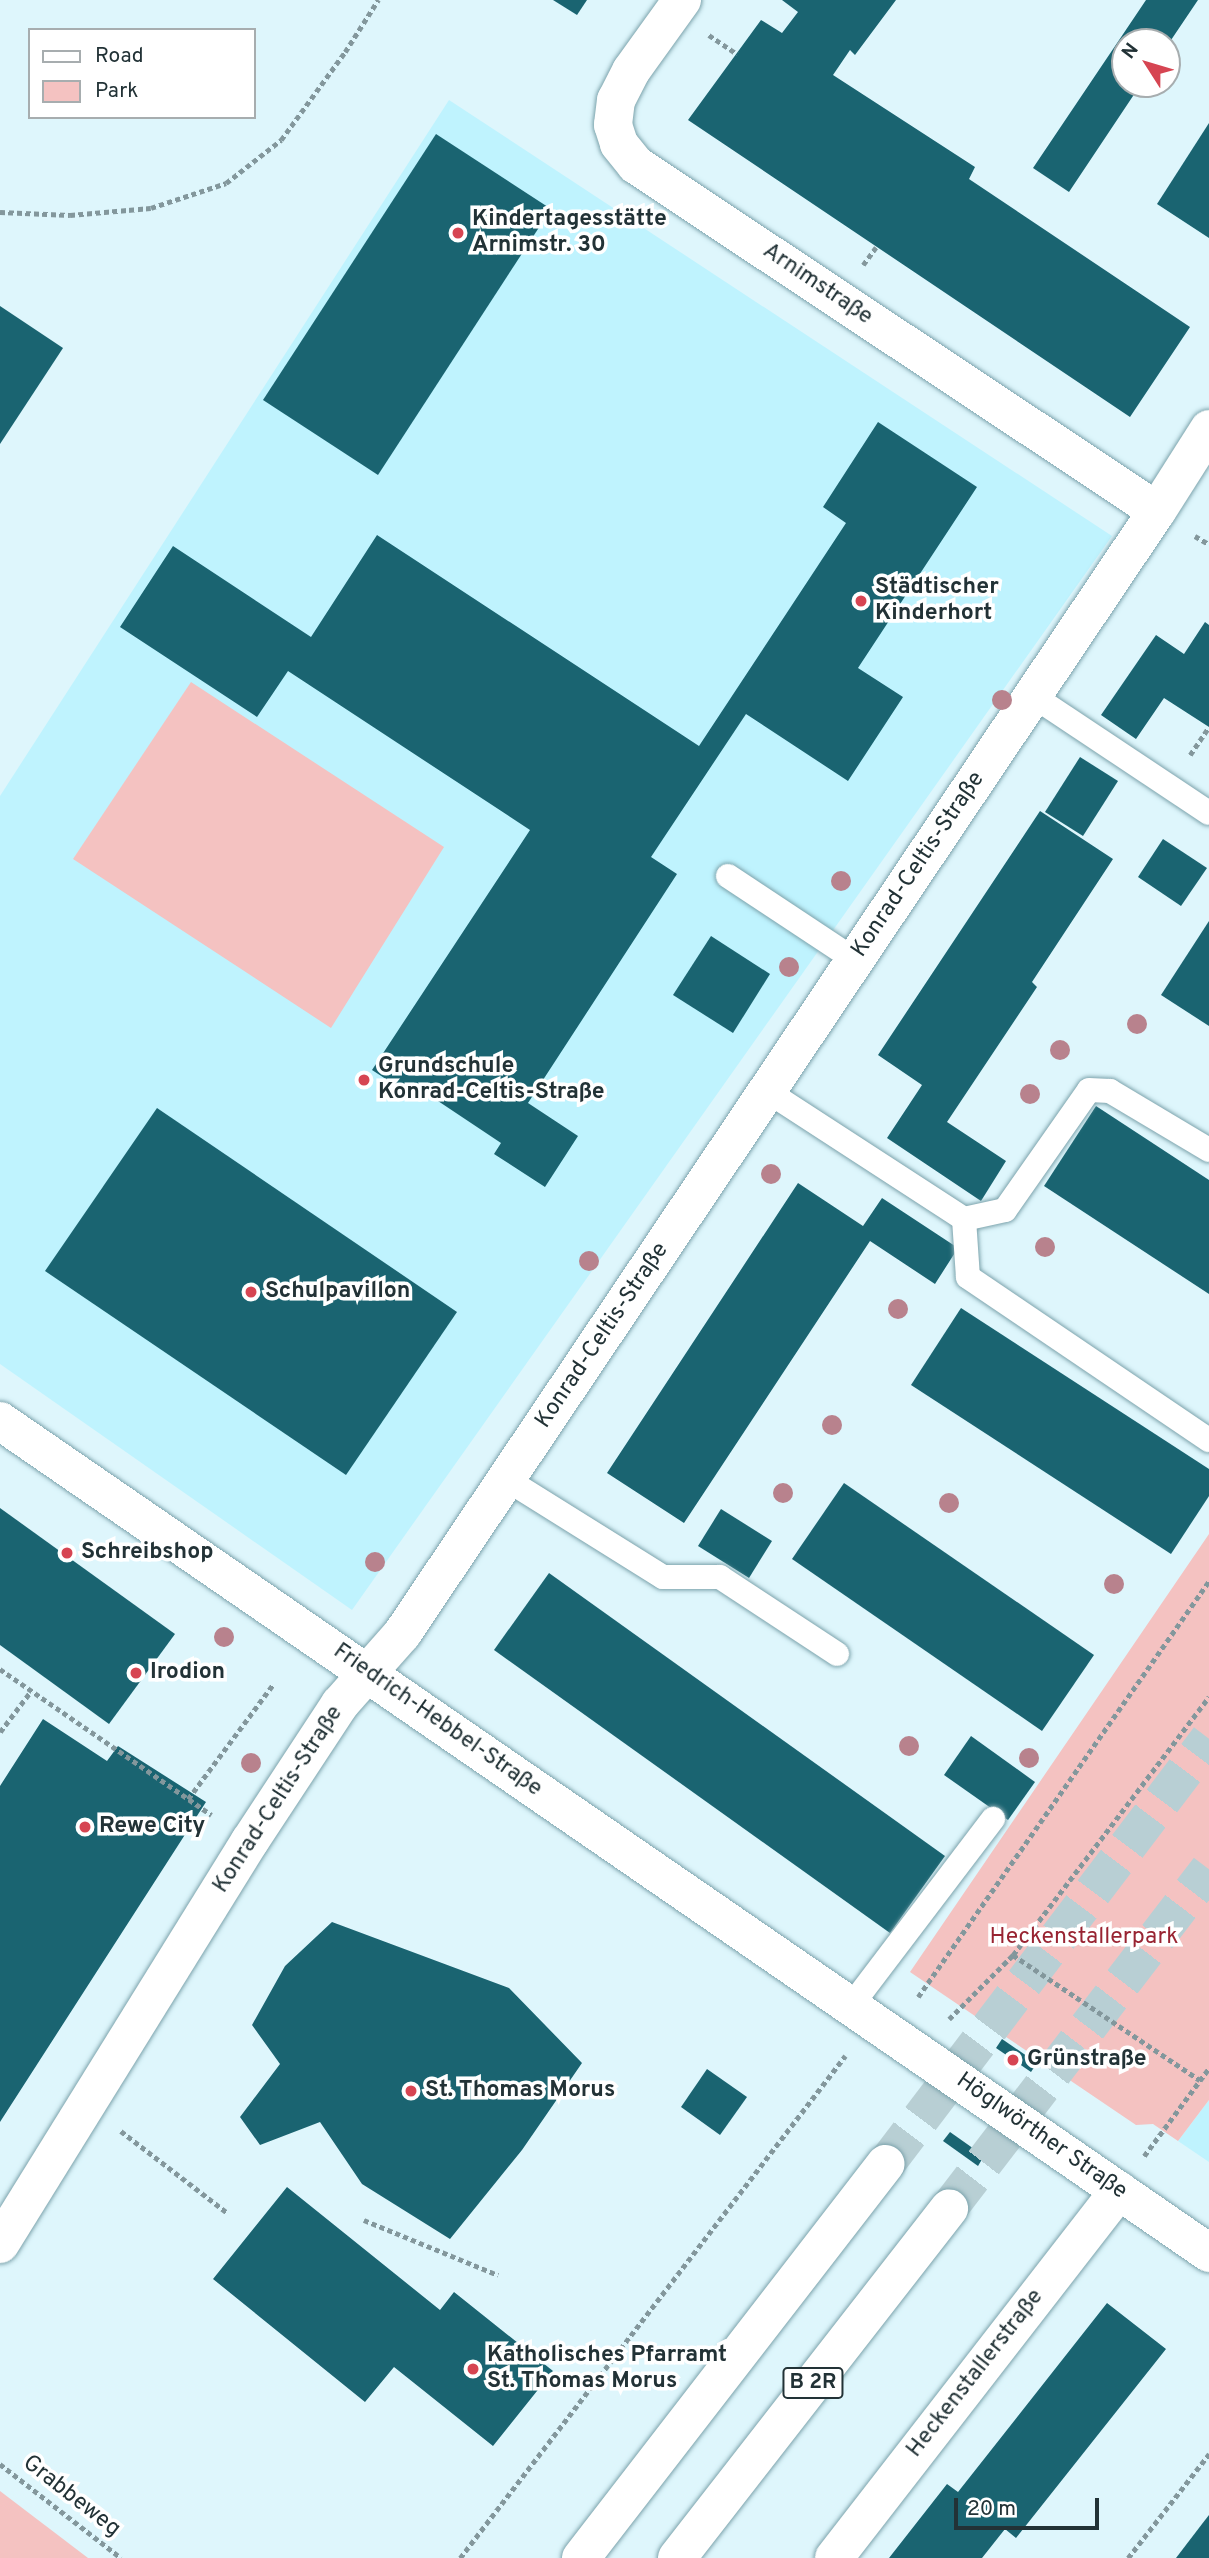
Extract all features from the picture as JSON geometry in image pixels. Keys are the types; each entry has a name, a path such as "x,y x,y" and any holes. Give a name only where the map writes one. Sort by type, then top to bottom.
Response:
{"main road":[{"name":"Arnimstraße","path":"681,0 631,71 616,100 613,125 619,144 636,165 1157,511"},
{"name":"Konrad-Celtis-Straße","path":"0,2244 250,1841 340,1704 370,1674 402,1634 1207,435"},
{"name":"Friedrich-Hebbel-Straße","path":"0,1421 862,2014"},
{"name":"Höglwörther Straße","path":"862,2014 1209,2253"},
{"path":"581,2558 886,2164"},
{"name":"Heckenstallerstraße","path":"834,2558 1119,2191"},
{"name":"B 2R","path":"677,2558 949,2208"}],"lane":[{"path":"1033,696 1209,813"},
{"path":"728,876 855,960"},
{"path":"767,1091 964,1219 1005,1210 1089,1090 1110,1091 1209,1150"},
{"path":"964,1219 968,1277 1209,1440"},
{"path":"506,1479 663,1577 720,1577 837,1654"},
{"path":"862,2014 993,1819"}],"path":[{"path":"0,212 70,215 150,208 226,183 281,140 345,52 378,0"},
{"path":"716,40 737,54"},
{"path":"918,1997 1209,1581"},
{"path":"0,1668 250,1841"},
{"path":"188,1799 274,1683"},
{"path":"0,1732 31,1691"},
{"path":"949,2020 1013,1955 1209,1697"},
{"path":"1013,1955 1200,2080"},
{"path":"460,2558 848,2053"},
{"path":"1145,2154 1209,2068"},
{"path":"88,2105 226,2212"},
{"path":"364,2220 498,2276"},
{"path":"1128,2558 1209,2454"},
{"name":"Grabbeweg","path":"0,2464 121,2558"}],"shaded area":[{"name":"Grundschule Konrad-Celtis-Straße","path":"449,100 1112,536 352,1610 0,1364 0,796"},
{"path":"1209,2100 1209,2162 1178,2141"}],"green space":[{"path":"191,682 444,847 331,1028 73,859"},
{"name":"Heckenstallerpark","path":"1209,1534 1209,2100 1178,2141 1153,2124 1136,2125 910,1972"},
{"path":"0,2491 88,2558 0,2558"}],"building":[{"path":"553,0 587,0 577,15"},
{"path":"782,0 896,0 855,55 850,50 833,75 975,167 969,179 1190,327 1130,417 688,120 761,20 782,33 798,12"},
{"path":"1146,0 1198,0 1179,28 1127,28"},
{"path":"1111,52 1111,98 1132,98 1069,192 1033,168"},
{"path":"1209,123 1209,238 1157,204"},
{"path":"436,134 551,209 378,475 263,400"},
{"path":"0,306 63,348 0,444"},
{"path":"878,422 977,487 858,668 903,697 848,781 746,714 651,857 677,874 528,1103 578,1136 545,1187 494,1154 501,1143 420,1089 415,1098 372,1070 530,830 288,671 257,717 120,627 173,546 311,637 377,535 699,746 846,523 823,507"},
{"path":"1205,622 1209,625 1209,727 1164,698 1136,739 1101,715 1156,635 1184,654"},
{"path":"1080,757 1118,781 1083,836 1045,812"},
{"path":"1040,811 1113,859 1032,982 1037,987 947,1122 1006,1161 981,1201 887,1138 922,1085 878,1055"},
{"path":"1163,839 1207,868 1181,906 1138,877"},
{"path":"1209,921 1209,1026 1161,995"},
{"path":"711,936 770,974 733,1033 673,995"},
{"path":"1096,1106 1209,1180 1209,1294 1044,1186"},
{"name":"Schulpavillon","path":"157,1108 457,1312 346,1475 45,1271"},
{"path":"798,1183 863,1226 882,1198 958,1248 935,1284 870,1241 684,1523 607,1473"},
{"path":"961,1308 1209,1469 1209,1496 1171,1554 911,1385"},
{"path":"844,1483 1094,1655 1042,1731 792,1559"},
{"path":"0,1508 175,1634 109,1724 0,1645"},
{"path":"721,1509 772,1541 749,1578 698,1546"},
{"path":"549,1573 945,1856 890,1933 494,1650"},
{"path":"43,1719 107,1761 118,1746 206,1802 0,2122 0,1786"},
{"path":"971,1736 1035,1782 1008,1820 944,1775"},
{"name":"St. Thomas Morus","path":"332,1922 509,1988 582,2063 522,2150 450,2239 362,2184 320,2122 260,2145 240,2117 280,2064 252,2025 285,1966"},
{"path":"1002,2039 1037,2063 1031,2072 996,2048"},
{"path":"707,2069 747,2097 720,2135 681,2107"},
{"path":"950,2132 984,2156 978,2166 943,2141"},
{"path":"287,2187 440,2310 454,2292 553,2371 493,2446 394,2367 365,2402 213,2279"},
{"path":"1107,2303 1166,2349 1016,2538 1005,2529 982,2558 889,2558 947,2484 958,2492"},
{"path":"1209,2515 1209,2558 1176,2558 1202,2524"}],"tunnel":[{"path":"886,2164 1209,1739"},
{"path":"949,2208 1209,1869"}],"place":[{"name":"Kindertagesstätte Arnimstr. 30","path":"458,233"},
{"name":"Städtischer Kinderhort","path":"861,601"},
{"name":"Grundschule Konrad-Celtis-Straße","path":"364,1080"},
{"name":"Schulpavillon","path":"251,1292"},
{"name":"Schreibshop","path":"67,1553"},
{"name":"Irodion","path":"136,1673"},
{"name":"Rewe City","path":"85,1827"},
{"name":"Grünstraße","path":"1013,2060"},
{"name":"St. Thomas Morus","path":"411,2091"},
{"name":"Katholisches Pfarramt St. Thomas Morus","path":"473,2369"}]}
